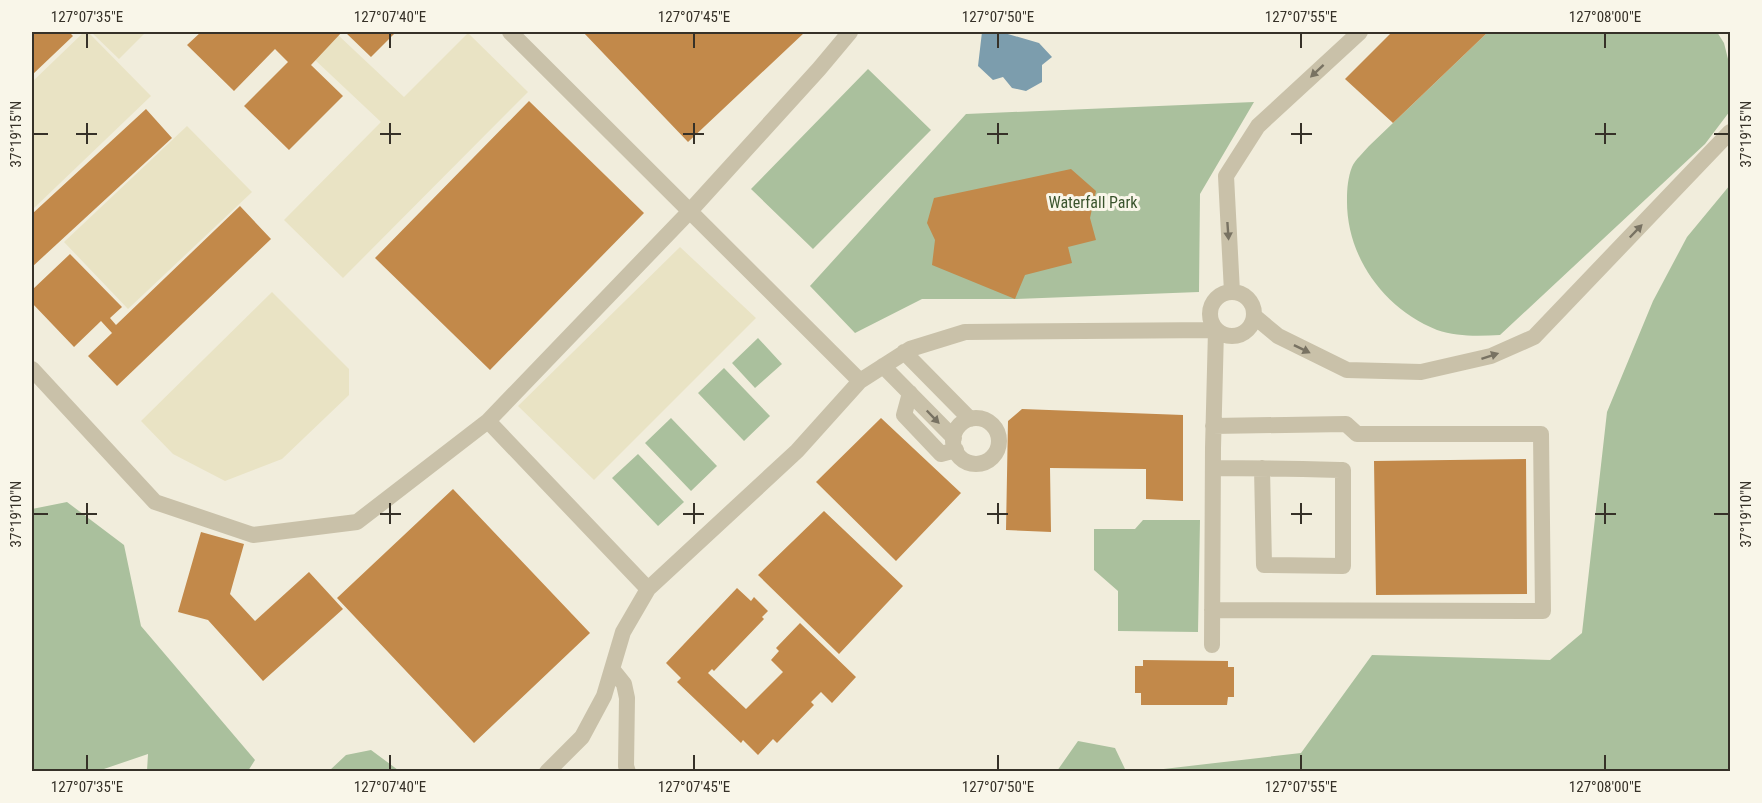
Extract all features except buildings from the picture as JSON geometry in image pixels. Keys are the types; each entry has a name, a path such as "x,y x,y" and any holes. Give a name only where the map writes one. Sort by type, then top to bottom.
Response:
{"lane":[{"path":"510,32 860,381"},
{"path":"32,369 155,502 253,535 357,522 488,421 690,211 850,32"},
{"path":"1232,292 1226,176 1257,126 1360,32"},
{"path":"1254,316 1278,336 1347,370 1422,372 1491,357 1534,337 1731,132"},
{"path":"547,771 582,737 604,696 623,632 648,589 797,451 860,381 904,352 965,332 1216,330 1229,336 1243,333 1253,323 1251,302 1239,293 1232,292 1218,297 1210,309 1212,324 1216,330 1212,645"},
{"path":"904,352 970,419"},
{"path":"883,366 955,444 960,456 973,463 987,461 997,450 999,443 996,429 985,419 970,419 959,426 955,444"},
{"path":"488,421 648,589"},
{"path":"1212,610 1543,611 1541,434 1357,434 1346,424 1213,426"},
{"path":"1213,468 1262,468 1343,470 1343,566 1264,565 1262,468"},
{"path":"612,669 624,684 627,698 626,766 628,771"}],"green space":[{"path":"1488,32 1717,32 1724,43 1730,67 1730,111 1705,144 1500,335 1460,335 1437,330 1418,320 1400,308 1371,278 1353,240 1348,220 1348,187 1352,167 1369,146"},
{"path":"868,69 931,130 813,249 751,189"},
{"name":"Waterfall Park","path":"1254,102 1200,194 1199,292 1015,299 922,299 855,333 810,286 966,114"},
{"path":"1730,185 1730,771 1057,771 1078,741 1115,748 1125,769 1155,770 1301,753 1372,655 1550,660 1582,633 1607,412 1653,301 1687,237"},
{"path":"758,338 782,364 755,388 732,363"},
{"path":"724,368 770,416 744,441 698,393"},
{"path":"671,418 717,466 691,491 645,443"},
{"path":"638,454 684,502 658,526 612,478"},
{"path":"67,502 124,545 141,626 255,760 248,771 147,771 148,754 98,771 32,771 32,509"},
{"path":"1143,520 1200,520 1198,632 1118,631 1118,591 1094,570 1094,529 1135,529"},
{"path":"371,750 398,770 329,771 346,755"}],"shaded area":[{"path":"84,32 88,32 151,96 33,209 32,82"},
{"path":"91,32 146,32 119,59"},
{"path":"468,33 528,92 343,278 284,220 381,122 314,59 338,35 404,97"},
{"path":"187,126 252,192 128,309 64,242"},
{"path":"680,247 756,318 594,480 518,406"},
{"path":"272,292 349,369 349,395 282,459 225,481 173,454 141,421"}],"water":[{"path":"982,32 1001,32 1039,43 1052,57 1042,65 1042,82 1026,91 1012,88 1003,77 993,80 978,66"}]}
